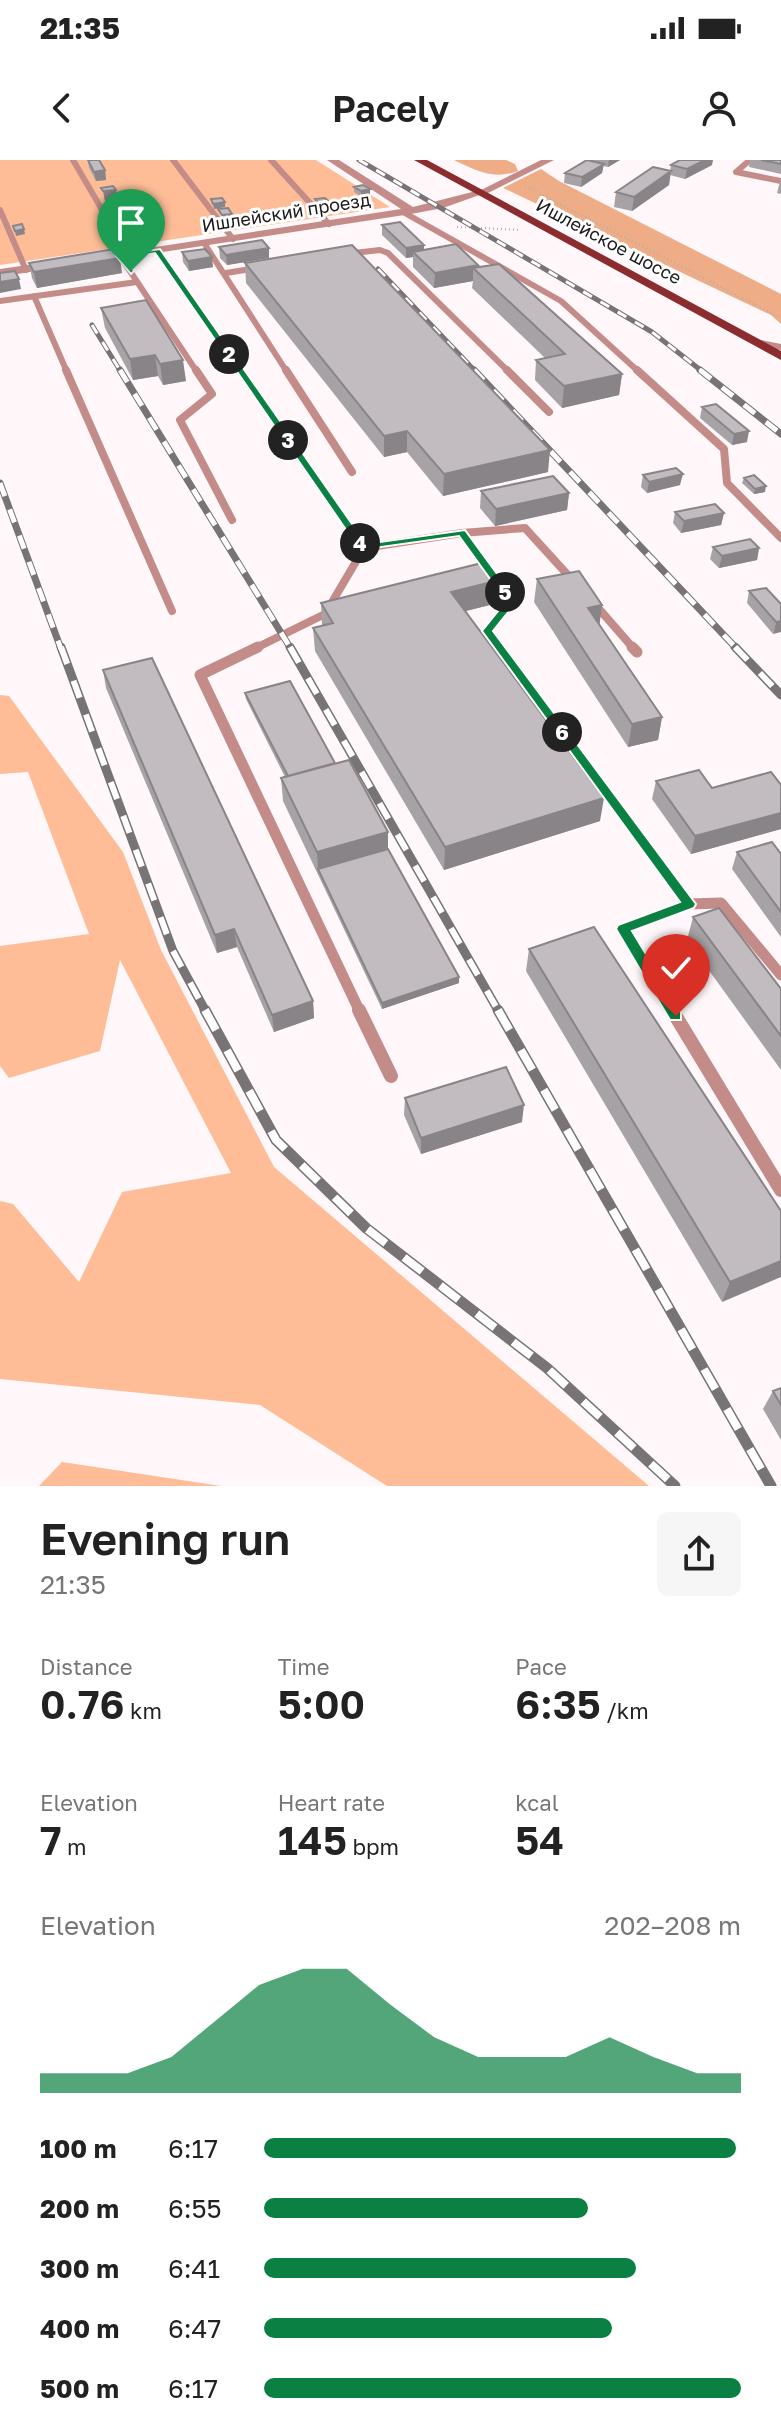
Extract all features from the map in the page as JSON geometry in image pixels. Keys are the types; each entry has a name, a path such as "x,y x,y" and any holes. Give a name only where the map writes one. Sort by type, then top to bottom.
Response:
{"main road":[{"name":"Ишлейское шоссе","path":"419,160 781,356"}],"street":[{"path":"332,160 380,188 407,212"},
{"name":"Ишлейский проезд","path":"0,273 121,250 157,250 439,206 480,193 549,160"}],"lane":[{"path":"73,160 137,282 212,394 180,420 232,520"},
{"path":"173,160 233,239"},
{"path":"271,160 329,224"},
{"path":"750,160 736,172 781,181"},
{"path":"0,210 26,270"},
{"path":"407,212 561,301 724,449 727,483 781,538"},
{"path":"204,243 352,472"},
{"path":"157,250 364,548"},
{"path":"340,255 380,250 388,253 549,412"},
{"path":"226,273 268,266"},
{"path":"0,301 137,282"},
{"path":"34,296 172,611"},
{"path":"760,343 781,347"},
{"path":"364,548 462,533 525,528 637,652"},
{"path":"462,533 512,601 487,631 689,904"},
{"path":"364,548 325,614 200,675 391,1076"},
{"path":"781,975 721,903 689,904 623,929 781,1190"}],"path":[{"path":"518,183 781,318"},
{"path":"430,227 526,229 512,222"}],"shaded area":[{"path":"0,160 316,160 390,207 0,265"},
{"path":"454,160 506,160 515,164 518,171 493,174"},
{"path":"541,169 781,294 781,324 771,315 503,188"},
{"path":"0,695 9,696 123,852 161,950 274,1167 649,1486 387,1486 260,1405 0,1379 0,1201 13,1204 79,1282 122,1192 231,1173 120,960 100,1051 9,1078 0,1066 0,946 89,934 28,772 0,774"},
{"path":"62,1462 221,1486 39,1486"}],"building":[{"path":"88,160 99,160 105,170 94,172"},
{"path":"587,160 604,164 582,177 565,173"},
{"path":"680,160 705,160 687,169 671,165"},
{"path":"653,167 671,171 634,197 616,192"},
{"path":"363,185 370,189 361,191 354,187"},
{"path":"113,186 116,190 103,191 101,188"},
{"path":"222,198 225,202 213,204 211,199"},
{"path":"325,198 331,204 320,205 315,199"},
{"path":"228,208 232,214 222,215 218,209"},
{"path":"400,222 424,245 406,248 382,225"},
{"path":"22,224 24,229 15,231 13,226"},
{"path":"262,240 269,248 226,255 219,247"},
{"path":"456,244 478,265 435,273 413,252"},
{"path":"352,245 550,450 444,474 407,431 384,436 245,263"},
{"path":"114,249 120,258 34,272 29,263"},
{"path":"205,249 212,257 188,261 182,252"},
{"path":"499,264 622,374 564,386 536,360 565,354 473,268"},
{"path":"15,271 19,279 0,282 0,273"},
{"path":"146,300 183,360 160,364 155,355 130,359 101,308"},
{"path":"716,404 749,431 734,434 702,407"},
{"path":"676,468 683,474 649,482 643,475"},
{"path":"754,475 766,486 755,489 744,478"},
{"path":"553,476 569,493 496,509 481,491"},
{"path":"715,504 724,513 684,521 675,512"},
{"path":"750,539 759,548 722,556 713,547"},
{"path":"486,562 500,580 451,592 604,798 445,847 313,628 333,623 321,603"},
{"path":"579,571 602,605 588,608 662,717 632,724 537,579"},
{"path":"766,588 781,604 781,621 776,622 749,591"},
{"path":"152,658 313,1001 272,1015 234,929 215,935 103,670"},
{"path":"290,681 335,763 288,776 245,693"},
{"path":"349,760 388,832 317,852 281,778"},
{"path":"699,770 712,788 771,772 781,785 781,813 695,836 656,781"},
{"path":"772,842 781,854 781,912 737,852"},
{"path":"388,849 459,977 382,1003 318,869"},
{"path":"719,908 781,989 781,1036 693,917"},
{"path":"594,927 781,1211 781,1261 730,1282 529,949"},
{"path":"506,1067 524,1105 421,1138 405,1098"},
{"path":"781,1388 781,1405 773,1391"}],"railway":[{"path":"359,160 652,332 703,372"},
{"path":"378,269 476,372"},
{"path":"92,325 121,372"},
{"path":"120,370 291,649"},
{"path":"474,370 737,649"},
{"path":"700,370 781,434"},
{"path":"0,483 61,649"},
{"path":"61,647 173,951 206,1012"},
{"path":"290,647 499,1012"},
{"path":"735,647 781,695"},
{"path":"205,1010 276,1140 366,1228 547,1368 675,1486"},
{"path":"498,1010 771,1486"}],"route":[{"path":"131,271 120,256 157,250 364,548 462,533 512,601 487,631 689,904 623,929 676,1016"}]}
